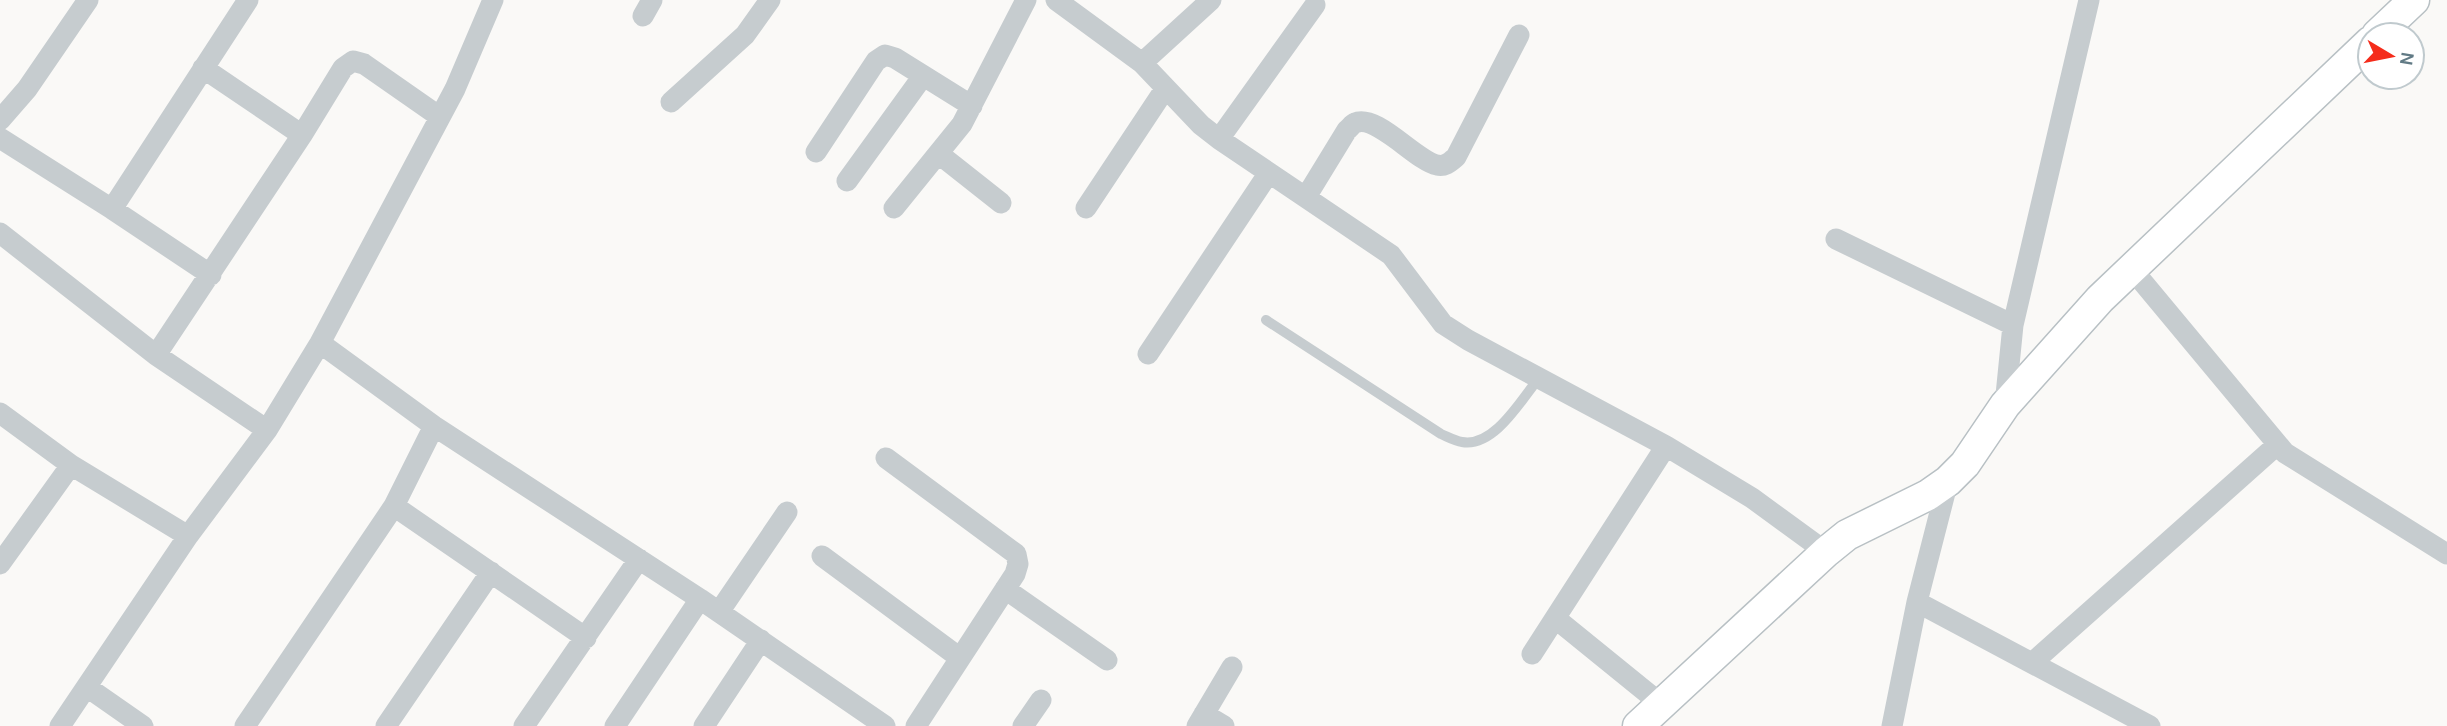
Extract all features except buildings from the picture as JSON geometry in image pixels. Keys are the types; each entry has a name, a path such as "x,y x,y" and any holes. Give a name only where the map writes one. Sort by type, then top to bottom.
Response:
{"street":[{"path":"0,120 27,89 88,0"},
{"path":"60,726 188,536 267,430 320,343 455,89 494,0"},
{"path":"671,102 745,35 770,0"},
{"path":"894,208 939,154 972,106 1026,0"},
{"path":"1056,0 1142,63 1201,125 1219,139 1391,255 1443,324 1666,446 1752,498 1826,552"},
{"path":"1142,63 1211,0"},
{"path":"2005,405 2013,325 2088,0"},
{"path":"2392,21 2414,0"},
{"path":"112,209 203,68 238,4"},
{"path":"1219,139 1315,5"},
{"path":"1306,197 1347,130 1355,122 1364,121 1376,126 1437,166 1447,164 1456,157 1518,35"},
{"path":"816,152 877,61 886,55 972,106"},
{"path":"1638,726 1847,535 1928,495 1948,481 1965,464 2005,405 2131,268 2356,55"},
{"path":"156,355 211,275 343,68 353,61 364,64 440,117"},
{"path":"203,68 302,135"},
{"path":"847,181 923,76"},
{"path":"1086,208 1165,89"},
{"path":"0,138 211,275"},
{"path":"939,154 1001,203"},
{"path":"1148,354 1268,174"},
{"path":"0,233 156,355 267,430"},
{"path":"1836,239 2013,325"},
{"path":"2131,268 2277,445 2301,465 2447,554"},
{"path":"320,343 434,426 700,599 885,726"},
{"path":"0,413 71,465 188,536"},
{"path":"245,726 394,506 434,426"},
{"path":"2032,663 2277,445"},
{"path":"1532,654 1666,446"},
{"path":"886,458 1016,554 1018,564 1015,574 916,726"},
{"path":"0,564 71,465"},
{"path":"1892,726 1917,602 1948,481"},
{"path":"394,506 586,638"},
{"path":"719,612 787,512"},
{"path":"822,556 960,658"},
{"path":"524,726 639,559"},
{"path":"386,726 491,572"},
{"path":"1005,589 1107,660"},
{"path":"615,726 700,599"},
{"path":"1917,602 2150,726"},
{"path":"1555,618 1661,704"},
{"path":"704,726 761,640"},
{"path":"1224,726 1201,720 1232,667"},
{"path":"87,687 143,726"},
{"path":"1023,726 1041,700"}],"lane":[{"path":"1266,320 1441,434 1461,442 1476,442 1495,432 1539,378"}]}
